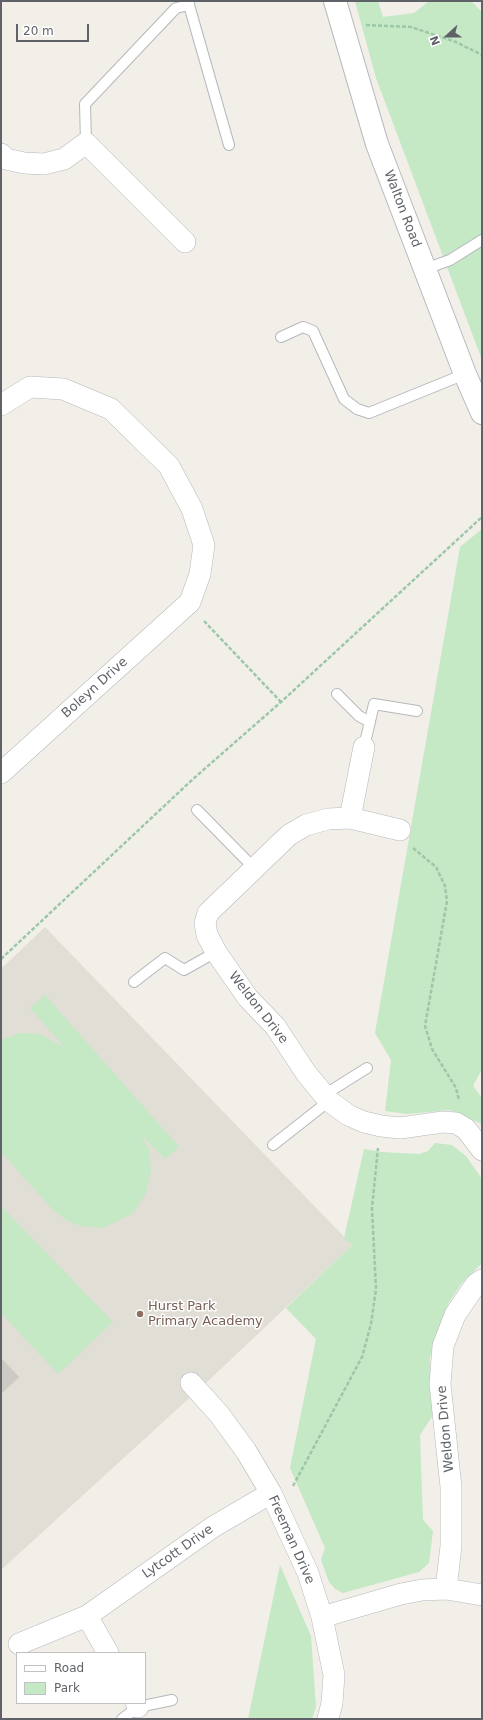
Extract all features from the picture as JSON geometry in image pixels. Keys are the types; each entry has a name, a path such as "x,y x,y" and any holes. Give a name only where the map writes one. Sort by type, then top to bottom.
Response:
{"main road":[{"name":"Walton Road","path":"335,1 377,144 465,374 482,413"}],"street":[{"path":"1,154 6,158 24,163 44,164 64,159 86,142 186,242"},
{"path":"3,403 30,387 63,389 111,409 169,466 192,509 204,545 200,574 187,605"},
{"name":"Boleyn Drive","path":"1,773 187,605"},
{"path":"350,818 364,746"},
{"name":"Weldon Drive","path":"400,830 350,818 328,819 306,825 289,835 208,913 205,923 207,935 216,952 248,998 274,1026 306,1073 327,1098 348,1114 364,1122 400,1128 443,1122 456,1123"},
{"path":"456,1123 466,1129 482,1150"},
{"name":"Weldon Drive","path":"446,1589 451,1546 451,1487 440,1384 444,1346 455,1315 476,1284 482,1280"},
{"name":"Freeman Drive","path":"191,1383 219,1414 246,1451 275,1501 308,1573 322,1617 334,1674 332,1703 328,1719"},
{"name":"Lytcott Drive","path":"18,1644 87,1616 213,1527 275,1501"},
{"path":"322,1617 401,1594 422,1590 446,1589 482,1595"},
{"path":"87,1616 107,1652"}],"lane":[{"path":"86,142 85,104 176,8 189,3 229,145"},
{"path":"425,269 450,260 482,240"},
{"path":"281,337 303,327 312,330 344,399 357,409 369,413 465,374"},
{"path":"337,694 359,716 370,722"},
{"path":"364,746 374,704 417,711"},
{"path":"197,810 254,868"},
{"path":"134,982 165,958 184,970 216,952"},
{"path":"273,1145 327,1098 367,1068"},
{"path":"132,1710 172,1700"}],"path":[{"path":"341,24 411,27 456,42 482,55"},
{"path":"1,958 193,779 281,702 482,517"},
{"path":"187,605 200,616 281,702"},
{"path":"400,830 406,843 436,867 446,886 447,902 425,1026 432,1049 456,1088 460,1103 456,1123"},
{"path":"275,1501 298,1479 362,1356 372,1324 376,1289 372,1208 381,1126"}],"shaded area":[{"name":"Hurst Park Primary Academy","path":"45,927 352,1245 207,1382 1,1570 1,969"}],"green space":[{"path":"355,1 378,1 383,17 414,13 429,1 471,1 482,12 482,360 376,78"},
{"path":"482,529 482,1069 473,1086 482,1098 482,1124 450,1110 407,1114 385,1111 391,1060 375,1033 460,547"},
{"path":"45,995 179,1147 165,1159 140,1134 149,1149 151,1171 146,1193 132,1214 103,1228 80,1226 66,1220 52,1209 1,1152 1,1040 20,1033 40,1034 64,1047 30,1008"},
{"path":"435,1143 452,1145 466,1156 482,1179 482,1263 461,1284 448,1304 435,1337 430,1358 430,1386 433,1415 420,1435 423,1520 433,1531 429,1563 419,1572 343,1593 335,1589 329,1582 321,1560 325,1548 290,1468 316,1339 286,1308 352,1245 344,1238 364,1149 382,1152 419,1154 428,1151"},
{"path":"1,1206 113,1322 58,1374 1,1313"},
{"path":"280,1565 311,1636 316,1707 312,1719 248,1719"}],"building":[{"path":"1,1358 19,1377 1,1394"}],"place":[{"name":"Hurst Park Primary Academy","path":"140,1314"}]}
